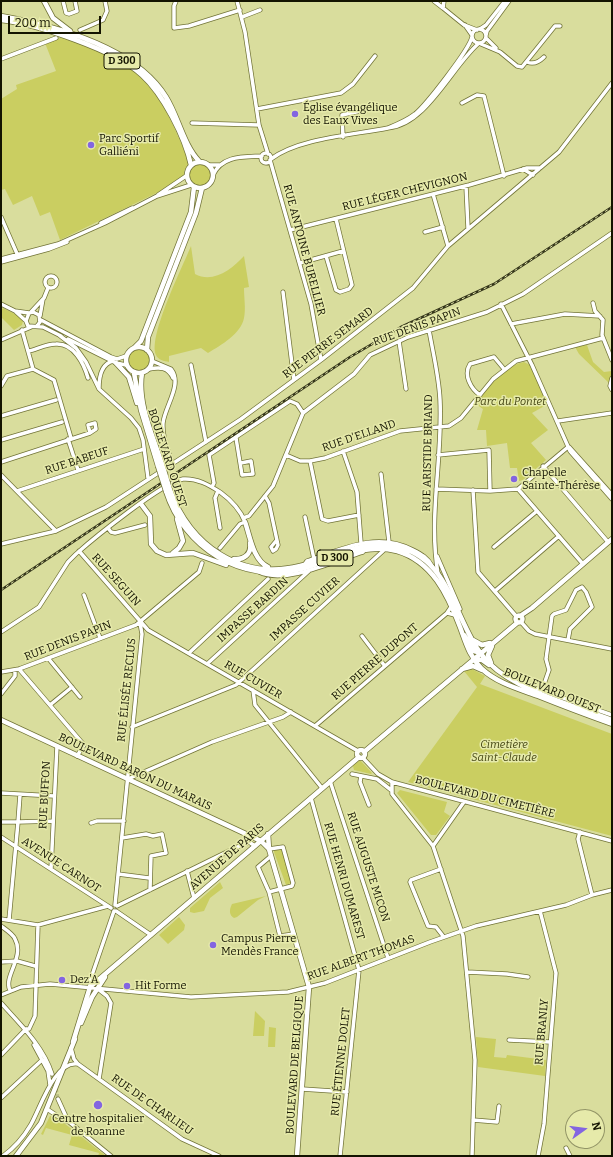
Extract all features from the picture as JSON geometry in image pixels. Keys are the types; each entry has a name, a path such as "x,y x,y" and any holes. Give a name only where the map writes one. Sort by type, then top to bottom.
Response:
{"main road":[{"path":"44,1 48,10 57,22 80,37"},
{"name":"D 300","path":"1,16 51,27 80,37 129,60 151,77 168,101 193,152 200,161"},
{"name":"D 300","path":"1,20 38,28 65,36 118,59 136,70 155,88 165,103 191,165"},
{"path":"192,186 202,188 210,183 213,175 209,165 200,161 191,165 186,176 192,186 193,201 185,229 141,341 136,347 129,351 126,356 126,365 134,373 142,373 149,369 152,360 147,350 149,332 196,213 202,188"},
{"path":"136,347 147,350"},
{"path":"115,362 125,371 130,379 152,447"},
{"name":"BOULEVARD OUEST","path":"134,373 152,447 160,465"},
{"name":"BOULEVARD OUEST","path":"142,373 145,411 171,505 190,534 205,549 220,559 242,568 281,573 299,570 363,550 375,548 388,549 412,556 432,567 461,628 467,650 517,683 612,720"},
{"name":"BOULEVARD OUEST","path":"168,490 190,529 210,548 229,559 258,570 272,568 281,569 306,564 357,547 380,544 408,549 432,567 447,587 473,643 477,656 487,673 514,687 612,724"},
{"path":"141,504 151,520 150,535 153,548 161,554 193,553 235,568 242,568"},
{"path":"170,554 179,548 183,541 181,531 171,505"},
{"path":"244,520 259,560 264,565 272,568"},
{"path":"229,559 240,560 248,554 250,546 247,529"},
{"path":"358,751 361,757 365,755 364,752 459,670 494,642 610,540"},
{"path":"461,628 477,656 494,668"},
{"path":"470,637 481,645 494,642"},
{"path":"494,642 488,655 494,668"},
{"path":"459,670 473,666 487,673"},
{"name":"BOULEVARD BARON DU MARAIS","path":"1,720 261,841"},
{"path":"358,751 362,750 364,752"},
{"name":"AVENUE DE PARIS","path":"90,987 194,898 253,844 261,841 330,781 361,757"},
{"path":"268,834 269,849"},
{"name":"BOULEVARD DE BELGIQUE","path":"261,841 269,849 282,889 309,987 297,1156"},
{"path":"16,1156 40,1126 81,1024 97,989 108,972"},
{"path":"74,1042 90,987"}],"street":[{"path":"63,1 66,13 68,14 77,11 75,1"},
{"path":"80,30 104,20 107,11 105,1"},
{"path":"176,1 174,6 174,28 189,26 240,10"},
{"path":"237,1 242,17 259,125 268,154"},
{"path":"434,1 464,25 472,36 474,42 500,52"},
{"path":"443,8 444,1"},
{"path":"388,128 403,123 421,108 465,51 472,36 478,29 486,25 505,1"},
{"path":"266,163 278,154 298,145 403,125 418,115 462,61 480,44 509,1"},
{"path":"242,17 260,10"},
{"path":"464,25 484,31 486,36 500,52 518,66 522,67 554,26 560,26"},
{"path":"1,59 56,38"},
{"path":"257,109 341,93 353,84 376,56"},
{"path":"527,62 533,64 540,61 544,57"},
{"name":"RUE PIERRE SEMARD","path":"1,544 56,531 106,507 148,478 206,442 294,380 413,288 448,246 533,175 567,143 612,83"},
{"path":"462,102 477,95 484,96 504,176"},
{"path":"343,137 342,115 375,108"},
{"path":"192,123 259,125"},
{"path":"262,160 262,155 266,147"},
{"path":"213,175 220,165 237,156 254,157 268,154 278,154"},
{"name":"RUE ANTOINE BURELLIER","path":"268,154 311,304 320,360"},
{"name":"RUE ANTOINE BURELLIER","path":"254,157 262,160 272,169"},
{"path":"209,165 220,165"},
{"name":"RUE LÉGER CHEVIGNON","path":"290,230 466,186 504,176 523,169 541,167"},
{"path":"523,169 533,175 534,168"},
{"path":"1,259 55,248 101,223 157,196 186,176"},
{"path":"157,196 192,186"},
{"path":"466,186 468,228"},
{"path":"434,194 448,246"},
{"path":"1,218 18,256"},
{"path":"326,256 336,290 349,289 352,285 336,219"},
{"path":"425,232 443,228"},
{"name":"RUE DENIS PAPIN","path":"303,413 354,374 370,355 429,330 487,312 522,294 612,233"},
{"path":"300,263 343,251"},
{"path":"1,262 18,256"},
{"path":"37,326 48,288"},
{"path":"283,292 294,380"},
{"path":"33,369 22,330 30,313 44,298"},
{"path":"593,303 595,310 603,322 603,338 612,360"},
{"path":"1,304 15,311 31,327"},
{"path":"501,304 529,358 558,421 568,447 573,449 612,499"},
{"path":"15,311 38,314 40,319 111,357 117,359 126,356"},
{"path":"511,324 565,314 600,316"},
{"path":"1,340 22,330 37,326 115,362 126,365"},
{"name":"RUE ARISTIDE BRIAND","path":"429,330 440,400 435,555 432,567"},
{"path":"59,335 76,348 86,362 99,389 131,418 139,428 144,449 148,478"},
{"name":"RUE D'ELLAND","path":"286,455 300,461 310,462 343,452 400,431 439,429 456,423 493,379 516,361 603,338"},
{"path":"399,342 406,389"},
{"path":"29,351 54,344 61,344 74,351 80,358 88,378"},
{"path":"480,395 470,386 468,370 470,364 494,357 504,369"},
{"path":"152,360 171,369 174,374 175,383 163,423 164,438 172,463"},
{"path":"99,389 101,373 107,363 115,362"},
{"path":"191,364 206,442"},
{"path":"149,369 162,368 167,370 175,383"},
{"path":"1,386 7,376 33,369 54,380 78,470"},
{"path":"612,378 610,386 612,390"},
{"path":"1,416 56,400"},
{"path":"212,487 214,483 209,456 290,401 297,404 303,413 273,486 249,516 240,524 220,548"},
{"path":"558,421 612,413"},
{"path":"1,440 62,422"},
{"path":"1,462 90,433"},
{"path":"236,438 242,475 253,474 251,461 241,463"},
{"path":"436,489 490,491 518,488 568,447"},
{"name":"RUE BABEUF","path":"17,491 144,449"},
{"path":"438,454 489,450 490,491"},
{"path":"343,452 357,492 361,543"},
{"path":"310,462 321,518 328,521 359,515"},
{"path":"543,466 610,540"},
{"path":"591,473 612,495"},
{"path":"381,474 389,542"},
{"path":"1,475 56,531"},
{"path":"1,632 39,607 68,562 78,552 167,485 180,480 195,480 212,487 235,506 244,520"},
{"path":"518,488 583,564"},
{"path":"473,490 478,572 519,619 532,633 612,649"},
{"path":"218,491 215,498 220,528"},
{"path":"265,496 269,503 276,541"},
{"path":"494,547 537,511"},
{"path":"305,517 314,559"},
{"path":"108,528 111,532 115,533 145,525"},
{"path":"495,591 559,536"},
{"path":"306,564 306,561 361,543 389,542 409,548 428,560 432,567 442,568"},
{"path":"258,570 264,574 280,575 312,569 364,552 383,551 412,556"},
{"name":"IMPASSE CUVIER","path":"132,727 236,685 383,551"},
{"name":"RUE SEGUIN","path":"78,552 140,622"},
{"path":"428,560 435,555"},
{"name":"RUE ARISTIDE BRIAND","path":"435,555 442,568 470,637"},
{"name":"RUE DENIS PAPIN","path":"1,672 17,670 136,625 199,572 202,564"},
{"name":"IMPASSE BARDIN","path":"207,664 312,569"},
{"path":"188,653 268,579"},
{"path":"542,690 549,670 546,659 553,615 568,608 576,590 582,587 589,597 592,607 570,629 568,640"},
{"path":"84,595 100,638"},
{"name":"RUE PIERRE DUPONT","path":"315,726 384,665 447,613 451,607"},
{"path":"447,613 455,615"},
{"name":"RUE CUVIER","path":"140,622 148,630 358,751"},
{"name":"RUE ÉLISÉE RECLUS","path":"81,1024 90,996 90,981 112,909 116,905 142,634 140,622"},
{"path":"362,636 384,665"},
{"path":"48,658 80,697"},
{"path":"1,694 15,676 17,670 24,675 84,745 77,756"},
{"path":"15,676 24,675"},
{"path":"50,705 72,687"},
{"path":"531,689 535,688 542,690 612,715"},
{"path":"253,690 254,705 322,788"},
{"path":"128,779 212,742 288,715 291,712"},
{"name":"RUE BUFFON","path":"51,869 57,746"},
{"name":"BOULEVARD DU CIMETIÈRE","path":"361,757 378,774 392,782 612,841"},
{"path":"352,774 377,779 391,790"},
{"path":"361,776 360,782 369,805"},
{"name":"RUE AUGUSTE MICON","path":"330,781 388,958"},
{"path":"392,782 392,794 433,846 462,932 475,1060 472,1156"},
{"path":"1,793 54,796"},
{"path":"10,920 20,795"},
{"name":"RUE HENRI DUMAREST","path":"310,798 359,970"},
{"path":"433,846 464,802"},
{"path":"1,822 53,821"},
{"path":"91,823 97,821 124,821"},
{"path":"580,832 578,839 592,896"},
{"path":"122,838 146,834 153,836 162,834 166,853 151,856 149,878 150,890"},
{"path":"116,905 235,848 253,844 250,836"},
{"name":"AVENUE CARNOT","path":"1,837 151,935"},
{"path":"268,892 290,887 293,883 283,846 269,849"},
{"path":"271,856 258,866 268,892 280,936 294,934"},
{"path":"440,869 418,876 410,882 428,926 436,927 443,936"},
{"path":"187,871 194,898"},
{"path":"118,874 149,878"},
{"name":"RUE ALBERT THOMAS","path":"97,989 191,997 278,993 309,987 476,926 566,906 612,890"},
{"path":"99,909 102,902"},
{"path":"2,919 38,925 99,909 112,909"},
{"name":"RUE BRANLY","path":"538,1156 544,1124 556,973 540,911"},
{"path":"1,1055 28,1029 35,1016 37,985 35,966 38,925"},
{"path":"1,926 15,938 17,961 8,981 10,990"},
{"path":"1,962 17,961 35,966"},
{"name":"RUE ÉTIENNE DOLET","path":"340,1156 359,970"},
{"path":"467,972 507,974 528,978"},
{"path":"97,989 102,977"},
{"path":"1,995 10,990 37,985 90,987 97,989 107,996 111,1003 99,1079"},
{"path":"82,986 87,995"},
{"path":"1,1003 10,1014 28,1029 50,1075 50,1086"},
{"path":"32,1040 49,1065 52,1074"},
{"path":"510,1040 550,1042"},
{"path":"71,1048 74,1059 78,1064"},
{"path":"1,1098 42,1060"},
{"path":"3,1156 26,1133 50,1086 64,1067 72,1064 78,1064"},
{"name":"RUE DE CHARLIEU","path":"78,1064 182,1139 219,1156"},
{"path":"302,1089 347,1092"},
{"path":"58,1099 68,1121"},
{"path":"473,1120 497,1122 499,1106"},
{"path":"47,1109 65,1121 68,1121 111,1156"}],"green space":[{"name":"Parc Sportif Galliéni","path":"62,37 100,52 129,68 142,78 164,107 189,164 184,171 184,177 175,184 60,240 50,212 40,216 32,196 13,205 5,189 1,190 1,99 17,89 16,85 56,71 45,43"},
{"path":"200,162 208,166 212,174 208,182 200,186 192,182 188,174 192,166"},
{"path":"191,246 195,274 202,277 222,274 234,266 244,256 249,287 244,288 244,318 235,334 208,353 201,348 169,356 169,362 163,361 156,355 155,346 157,333 161,317"},
{"path":"3,308 21,317 23,321 22,325 14,330 1,317 1,310"},
{"path":"587,345 593,362 604,372 612,371 609,383 579,354 575,347"},
{"path":"135,349 143,349 150,356 150,364 143,371 135,371 128,364 128,356"},
{"name":"Parc du Pontet","path":"524,362 530,365 548,404 532,413 548,430 531,443 546,460 523,480 519,481 517,468 510,468 507,443 487,446 486,430 477,430 483,409 476,404 497,378 509,368"},
{"name":"Cimetière Saint-Claude","path":"467,669 472,669 485,676 480,684 612,734 612,836 408,782 477,687 464,671"},
{"path":"360,760 372,773 371,774 354,770 353,766"},
{"path":"400,790 447,802 444,812 450,816 436,835 431,835 397,793"},
{"path":"282,849 291,883 286,885 274,852 274,850"},
{"path":"220,882 223,888 210,898 204,911 194,913 190,912 190,908"},
{"path":"266,896 258,900 237,917 234,918 230,914 232,904"},
{"path":"179,917 185,925 184,930 168,944 159,935"},
{"path":"255,1011 265,1021 264,1036 253,1036"},
{"path":"269,1027 276,1028 275,1047 268,1047"},
{"path":"476,1037 496,1039 494,1057 506,1058 507,1055 546,1060 545,1076 478,1067"},
{"path":"50,1116 55,1116 106,1156 98,1156 99,1153 69,1145 72,1135 46,1128 43,1135 41,1134"}],"tunnel":[{"path":"54,1078 58,1099"}],"railway":[{"path":"1,590 350,357 401,327 494,284 612,207"}],"place":[{"name":"Église évangélique des Eaux Vives","path":"295,114"},
{"name":"Parc Sportif Galliéni","path":"91,145"},
{"name":"Chapelle Sainte-Thérèse","path":"514,479"},
{"name":"Campus Pierre Mendès France","path":"213,945"},
{"name":"Dez'A","path":"62,980"},
{"name":"Hit Forme","path":"127,986"},
{"name":"Centre hospitalier de Roanne","path":"98,1105"}]}
